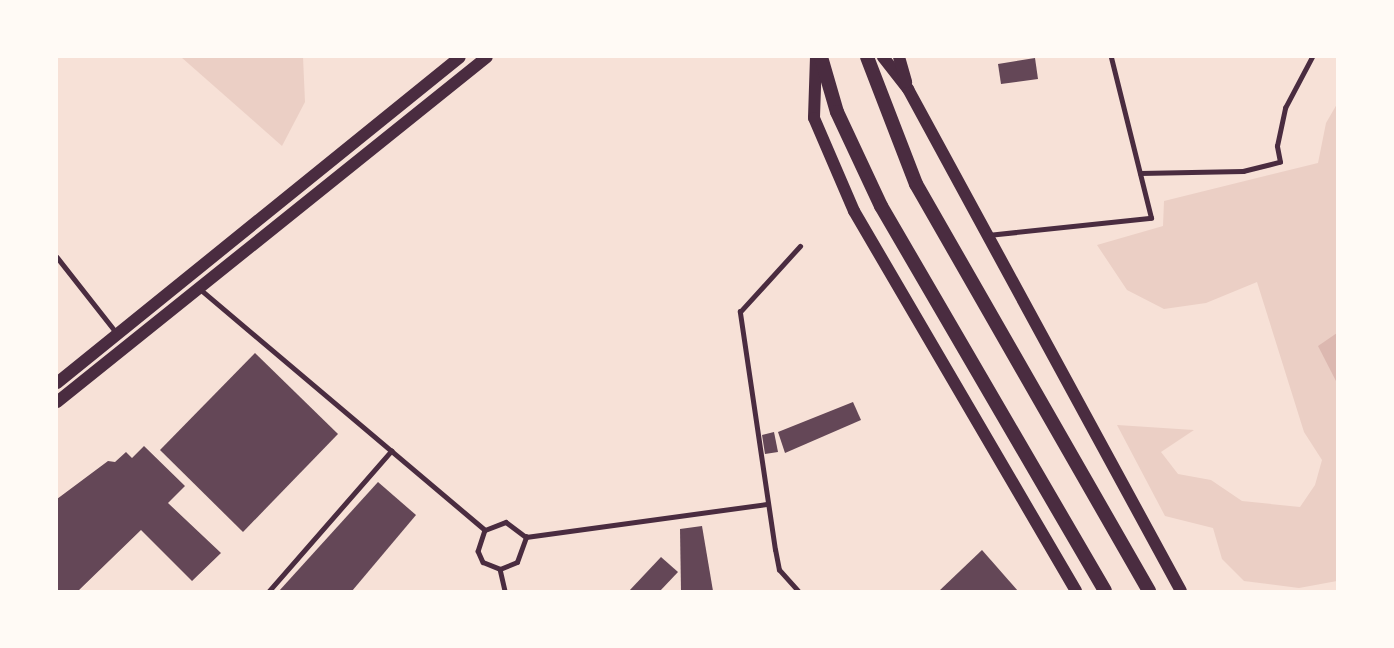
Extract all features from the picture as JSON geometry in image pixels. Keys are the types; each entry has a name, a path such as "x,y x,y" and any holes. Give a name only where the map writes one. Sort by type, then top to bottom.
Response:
{"main road":[{"path":"57,383 460,57"},
{"path":"57,402 487,57"},
{"path":"816,57 814,118 854,211 1076,591"},
{"path":"821,57 837,112 880,206 1105,591"},
{"path":"867,57 916,184 1149,591"},
{"path":"883,57 908,89 985,235 1181,591"},
{"path":"899,57 908,89"}],"lane":[{"path":"985,235 1151,218 1111,57"},
{"path":"1140,173 1243,171 1280,162 1277,146 1285,108 1312,57"},
{"path":"798,591 779,570 740,312 800,246"},
{"path":"57,257 118,334"},
{"path":"198,287 486,530"},
{"path":"269,591 391,451"},
{"path":"526,537 517,562 500,569 483,562 478,551 486,530 506,522 526,537 768,504"},
{"path":"500,569 505,591"},
{"path":"786,591 791,585"}],"shaded area":[{"path":"181,57 303,57 305,102 282,146"},
{"path":"1337,104 1337,581 1299,588 1244,581 1222,559 1213,528 1165,516 1117,425 1194,430 1161,452 1178,474 1211,480 1242,501 1300,507 1315,485 1322,460 1304,432 1257,282 1206,303 1164,309 1127,290 1097,245 1163,226 1164,201 1318,163 1326,123"},
{"path":"1337,333 1337,383 1318,346"}],"building":[{"path":"1035,58 1038,79 1001,84 998,64"},
{"path":"255,353 338,434 243,532 160,450"},
{"path":"853,402 861,420 785,453 778,432"},
{"path":"774,432 778,452 765,454 762,435"},
{"path":"144,446 185,486 168,503 221,553 192,581 141,530 78,591 57,591 57,499 108,461 115,462 126,452 132,458"},
{"path":"378,482 416,515 352,591 279,591"},
{"path":"702,526 713,591 681,591 680,529"},
{"path":"982,550 1018,591 939,591"},
{"path":"661,557 678,572 660,591 629,591"}]}
